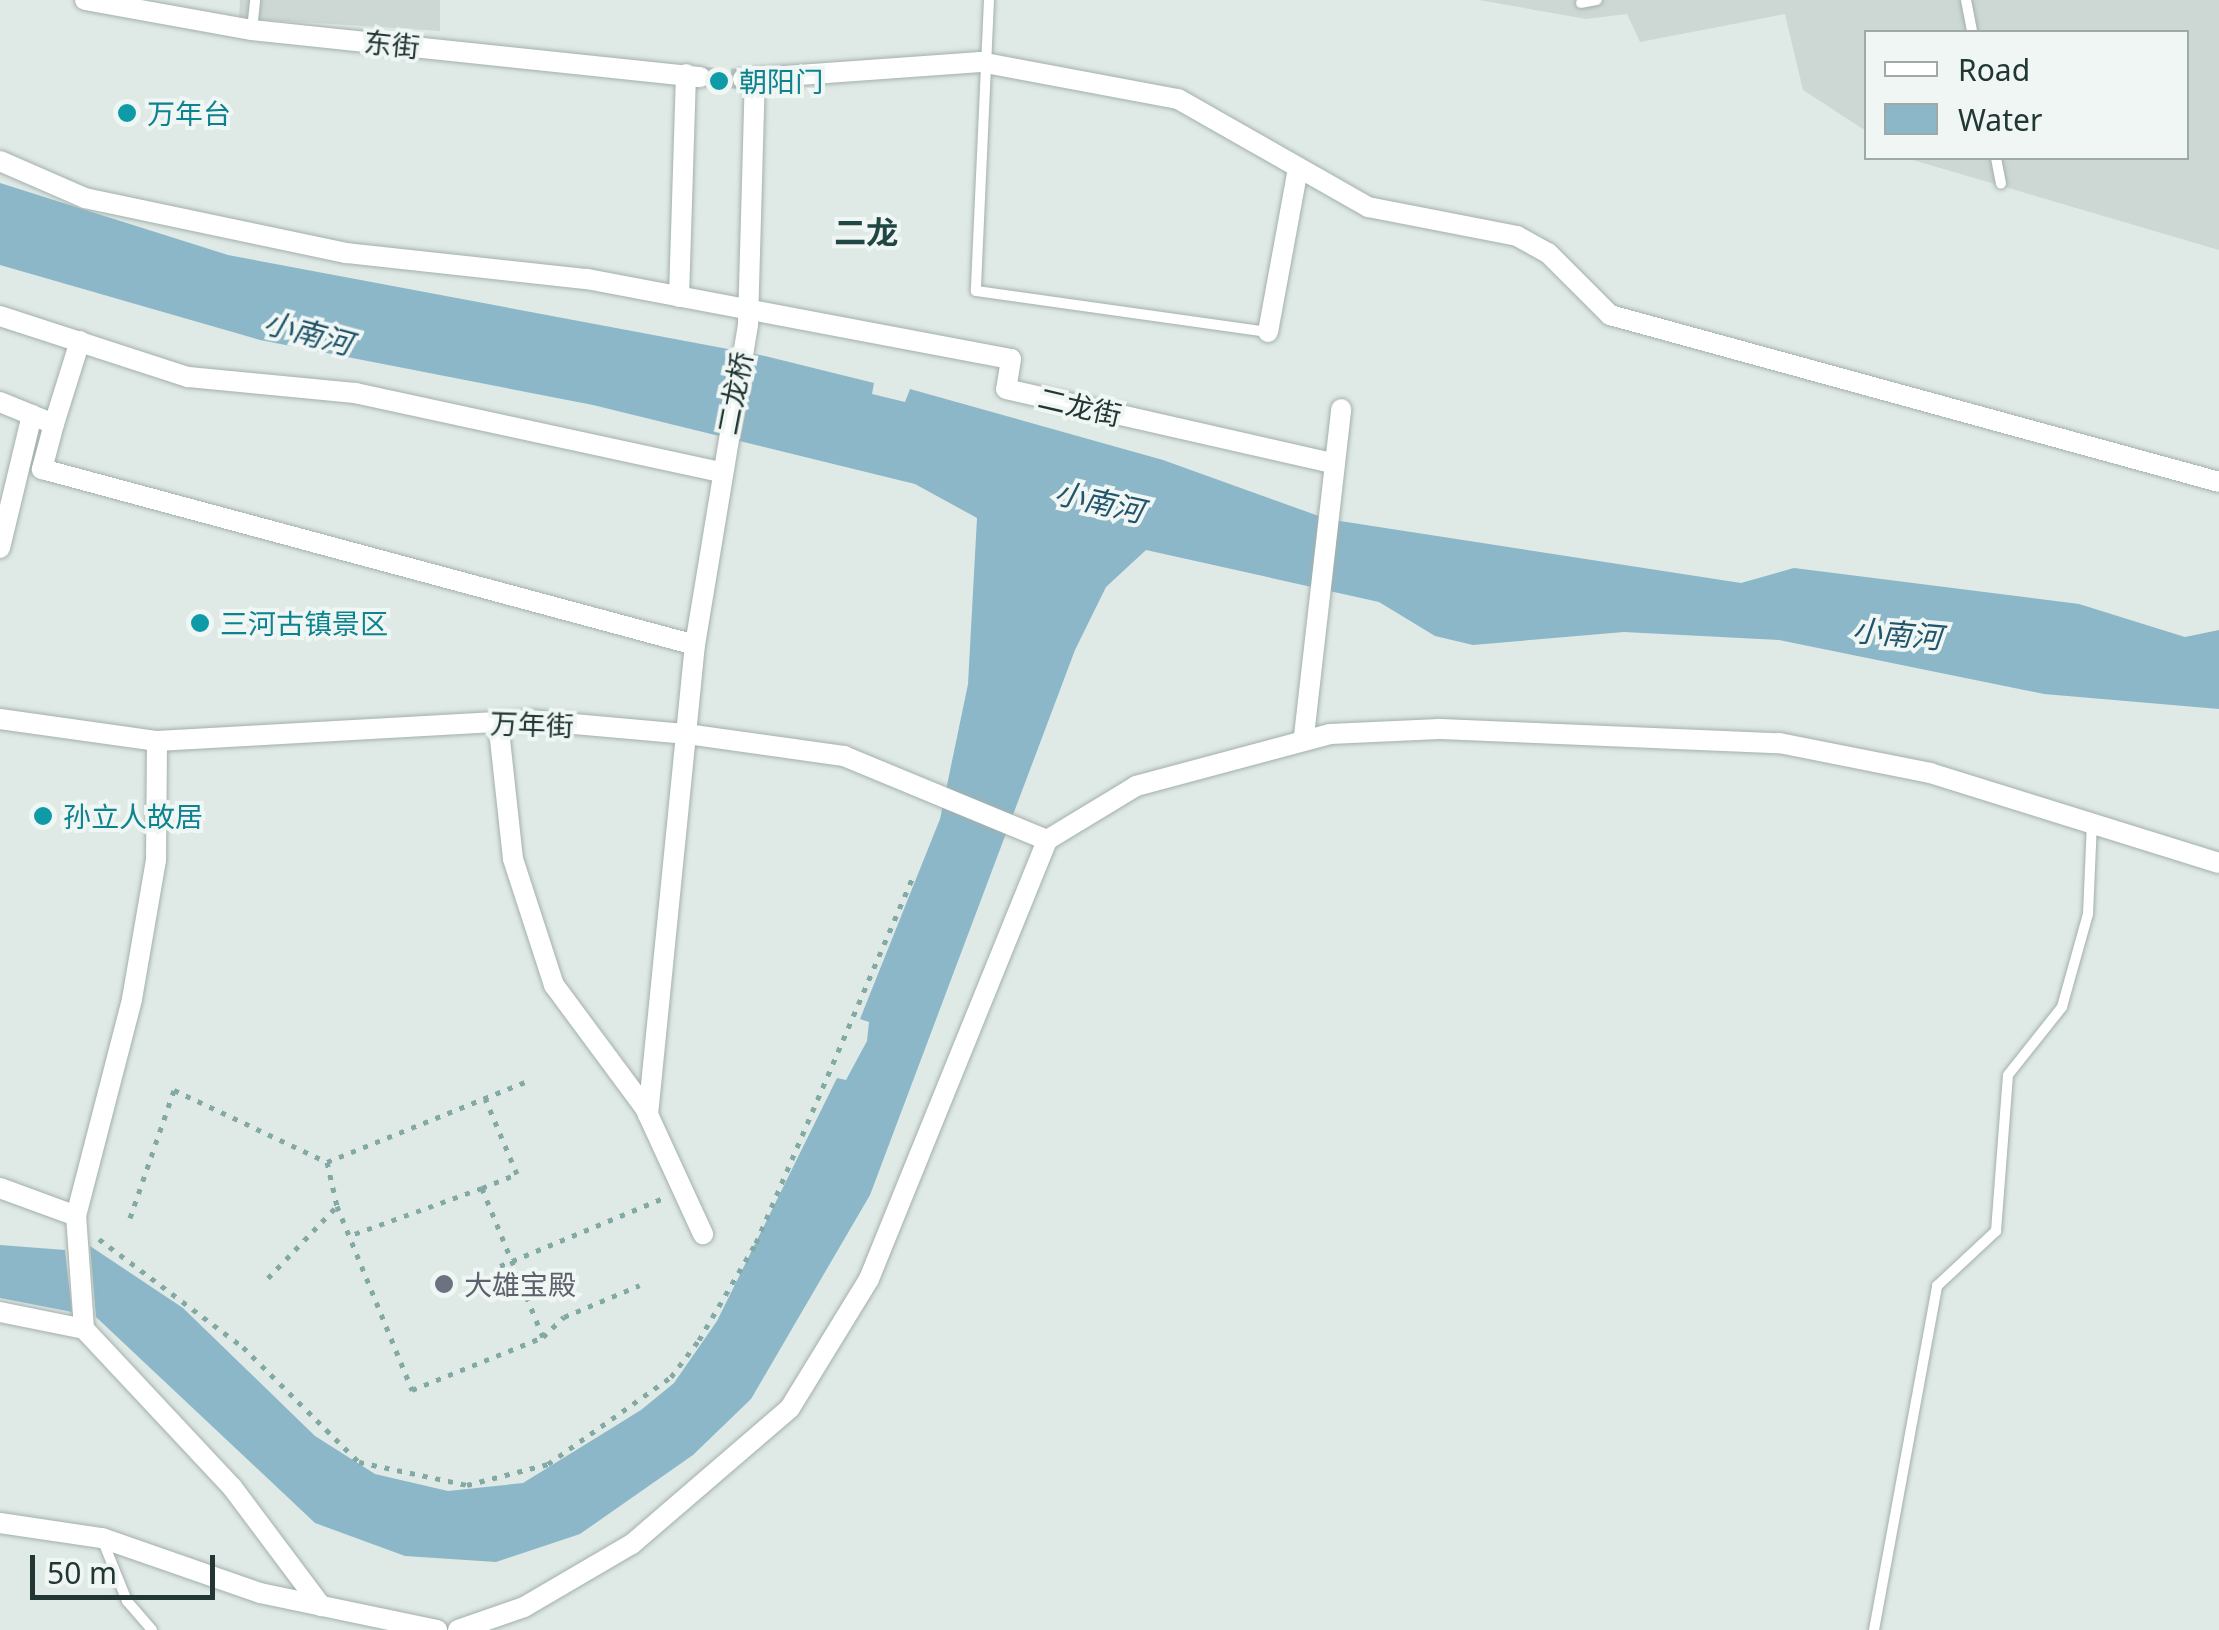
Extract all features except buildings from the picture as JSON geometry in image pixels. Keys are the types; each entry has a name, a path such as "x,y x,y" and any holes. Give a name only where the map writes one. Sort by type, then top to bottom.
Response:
{"street":[{"name":"东街","path":"85,0 252,30 694,76 680,297"},
{"name":"二龙桥","path":"648,1114 695,645 720,467 749,315 749,78 980,62"},
{"path":"980,62 1178,99 1368,207 1517,236 1548,253 1610,315 2219,482"},
{"path":"0,161 86,198 328,249 680,297 749,315"},
{"path":"1268,332 1298,169"},
{"name":"二龙街","path":"749,315 1011,359 1006,388 1332,463"},
{"path":"0,316 188,377 355,393 720,467"},
{"path":"80,341 42,469 695,645"},
{"path":"0,402 54,424"},
{"path":"1304,736 1310,629 1340,409"},
{"path":"0,548 32,415"},
{"name":"万年街","path":"0,719 157,741 498,721 686,734 844,756 916,780 1047,840"},
{"path":"498,721 513,860 554,986 648,1114 702,1234"},
{"path":"458,1630 524,1607 632,1544 790,1408 869,1279 1047,840 1136,786 1304,736 1439,729 1779,742 2092,818 2219,863"},
{"path":"84,1329 81,1226 132,1000 156,860 157,741"},
{"path":"0,1188 81,1226"},
{"path":"0,1312 84,1329 232,1487 322,1606"},
{"path":"0,1523 102,1538 322,1606 437,1630"}],"lane":[{"path":"252,30 255,0"},
{"path":"989,0 980,62 976,291 1268,332"},
{"path":"1581,3 1598,0"},
{"path":"1966,0 1972,30"},
{"path":"1996,160 2001,184"},
{"path":"1874,1630 1936,1286 1996,1231 2008,1076 2062,1007 2088,914 2092,818"},
{"path":"102,1538 128,1601 152,1630"}],"path":[{"path":"81,1226 243,1348 360,1462 452,1484 539,1468 642,1402 699,1340 756,1243 912,876"},
{"path":"130,1218 174,1090 327,1162 525,1082"},
{"path":"350,1236 517,1174 486,1098"},
{"path":"327,1162 337,1206 412,1390 543,1337 564,1317 640,1284"},
{"path":"482,1188 543,1337"},
{"path":"500,1266 682,1190"},
{"path":"268,1278 337,1206"}],"shaded area":[{"path":"240,0 440,0 440,31 239,18"},
{"path":"1479,0 2219,0 2219,250 1913,160 2189,160 2189,30 1864,30 1864,130 1803,90 1785,14 1640,42 1627,14 1586,19"}],"water":[{"name":"小南河","path":"0,183 228,255 765,356 874,383 872,394 905,402 910,389 1163,460 1327,519 1741,583 1794,568 2079,604 2185,637 2219,630 2219,709 2044,694 1779,640 1624,632 1473,645 1435,636 1379,602 1146,550 1106,587 1075,650 870,1195 751,1399 693,1455 580,1534 496,1562 405,1556 315,1523 96,1317 90,1246 183,1308 315,1436 375,1474 448,1491 523,1483 641,1410 674,1383 717,1321 837,1078 846,1080 867,1041 869,1022 860,1019 940,819 968,684 977,518 915,484 593,405 260,340 0,265"},
{"path":"0,1245 65,1250 72,1312 0,1298"}],"tunnel":[{"path":"701,77 743,79"}],"place":[{"name":"朝阳门","path":"719,81"},
{"name":"万年台","path":"127,113"},
{"name":"三河古镇景区","path":"200,623"},
{"name":"孙立人故居","path":"43,816"},
{"name":"大雄宝殿","path":"444,1284"}],"district":[{"name":"二龙","path":"866,232"}]}
